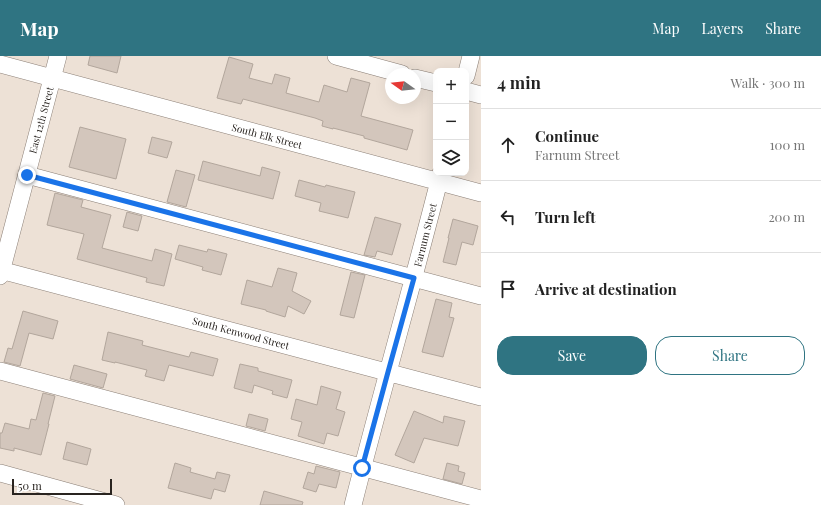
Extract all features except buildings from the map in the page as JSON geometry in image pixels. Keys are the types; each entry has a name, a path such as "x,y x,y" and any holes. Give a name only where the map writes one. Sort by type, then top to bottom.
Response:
{"street":[{"name":"East 12th Street","path":"1,272 58,56"},
{"path":"336,56 385,69"},
{"path":"468,68 471,56"},
{"name":"South Elk Street","path":"0,64 440,178 481,193"},
{"path":"421,79 433,82"},
{"path":"469,93 481,96"},
{"path":"27,175 481,296"},
{"name":"Farnum Street","path":"353,505 440,178"},
{"name":"South Kenwood Street","path":"1,272 481,397"},
{"path":"0,371 481,499"},
{"path":"0,474 116,505"}],"route":[{"path":"27,175 414,278 362,468"}]}
